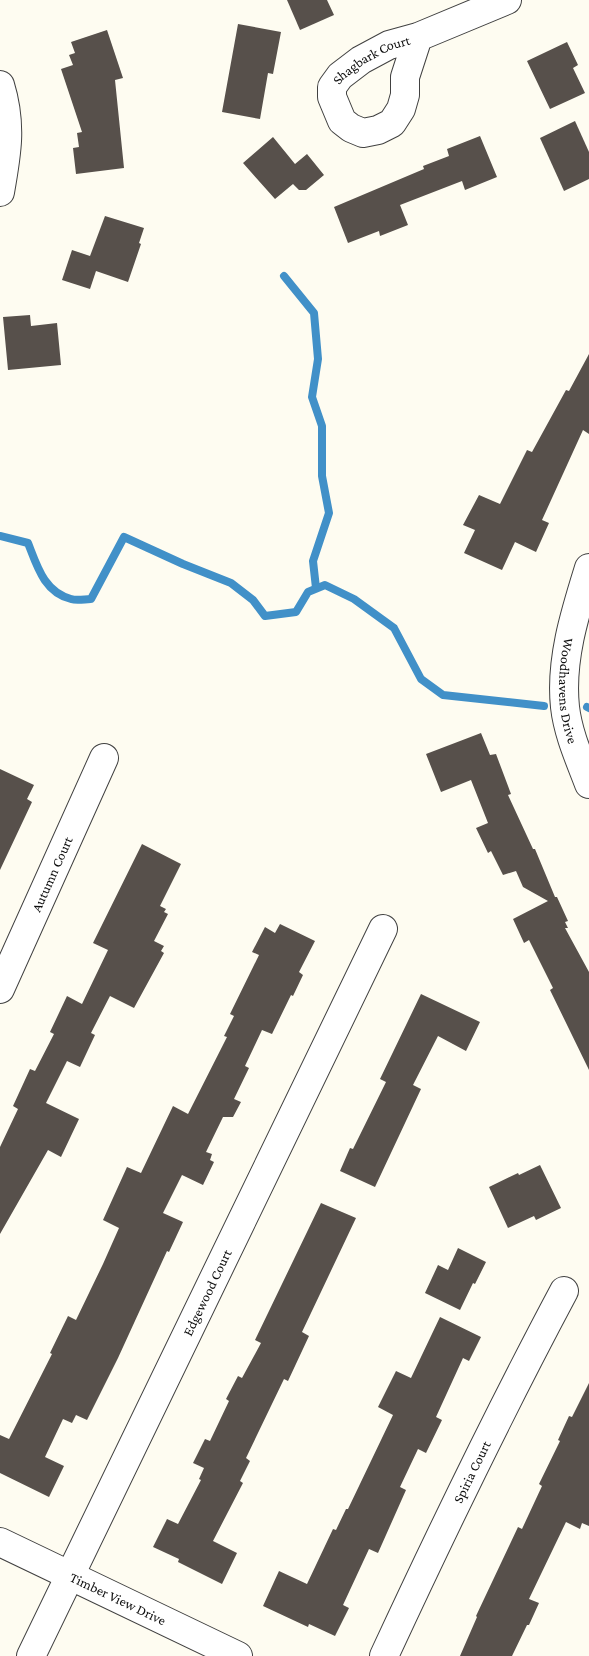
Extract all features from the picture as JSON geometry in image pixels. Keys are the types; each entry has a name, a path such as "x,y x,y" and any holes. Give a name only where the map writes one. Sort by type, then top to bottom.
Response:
{"street":[{"name":"Shagbark Court","path":"418,38 507,0"},
{"path":"0,85 8,122 8,148 0,192"},
{"name":"Woodhavens Drive","path":"589,568 574,618 568,645 565,676 565,708 576,749 589,784"},
{"name":"Autumn Court","path":"0,989 104,758"},
{"name":"Edgewood Court","path":"31,1656 383,929"},
{"name":"Spiria Court","path":"384,1656 430,1556 527,1360 564,1291"},
{"name":"Timber View Drive","path":"0,1542 238,1656"}],"building":[{"path":"287,0 327,0 334,15 300,30"},
{"path":"238,24 281,32 273,74 268,73 260,119 222,112"},
{"path":"107,30 123,78 115,80 124,168 76,174 73,148 79,147 77,133 82,132 61,69 73,65 69,55 75,53 71,42"},
{"path":"567,42 578,65 573,68 585,93 550,109 527,61"},
{"path":"575,121 589,152 589,179 564,191 540,138"},
{"path":"480,136 497,177 465,190 462,181 400,205 408,225 380,236 379,231 348,243 334,207 424,169 423,166 449,156 447,149"},
{"path":"273,137 295,164 307,154 324,175 306,190 299,190 293,184 275,199 243,163"},
{"path":"105,216 144,228 139,243 141,244 128,282 96,271 90,289 62,280 72,250 90,256"},
{"path":"30,315 31,326 57,323 61,365 8,370 3,317"},
{"path":"589,354 589,434 583,430 542,520 549,523 536,552 515,542 502,570 464,553 475,530 463,525 479,495 500,504 527,450 532,452 566,390 569,391"},
{"path":"481,733 490,755 496,754 511,794 508,795 568,921 565,922 568,928 565,928 589,972 589,1070 550,990 553,988 529,940 524,943 513,919 548,901 523,887 516,871 503,875 491,851 488,853 476,828 488,823 471,780 441,792 426,754"},
{"path":"0,769 34,785 27,799 32,802 0,870"},
{"path":"142,844 181,864 160,906 166,909 164,912 168,914 154,941 164,946 161,951 164,953 134,1008 110,996 91,1033 95,1035 80,1067 67,1061 46,1103 79,1119 61,1157 48,1150 0,1234 0,1147 18,1109 13,1106 30,1069 35,1071 54,1034 50,1032 67,996 82,1004 108,950 93,943"},
{"path":"280,924 315,941 299,972 303,975 272,1034 262,1030 245,1066 249,1068 234,1099 241,1102 233,1117 223,1117 206,1152 212,1154 210,1160 214,1162 203,1185 182,1175 163,1213 183,1222 169,1252 167,1251 87,1420 76,1415 72,1423 63,1419 45,1457 64,1466 49,1497 0,1473 0,1435 9,1439 52,1354 50,1353 68,1316 76,1320 103,1264 119,1228 103,1220 127,1167 141,1173 173,1106 188,1114 227,1037 224,1036 234,1016 230,1014 259,955 252,952 265,927 275,933"},
{"path":"421,994 480,1022 466,1051 438,1036 413,1085 421,1089 375,1187 340,1171 350,1148 353,1149 386,1082 380,1079"},
{"path":"540,1165 561,1208 536,1220 534,1216 508,1228 489,1187"},
{"path":"321,1203 356,1218 302,1332 309,1336 288,1381 284,1379 246,1458 250,1461 240,1481 243,1483 213,1541 237,1553 222,1584 178,1562 179,1559 153,1547 167,1519 178,1524 201,1480 199,1479 204,1468 193,1463 205,1439 210,1441 229,1401 226,1399 238,1376 242,1378 261,1343 255,1340"},
{"path":"458,1248 486,1262 460,1310 425,1293 438,1265 448,1270"},
{"path":"440,1317 481,1337 469,1361 463,1358 436,1417 442,1420 426,1453 418,1449 400,1487 406,1490 378,1553 369,1549 343,1605 349,1608 335,1636 309,1624 308,1627 263,1606 279,1571 307,1584 333,1529 336,1530 346,1509 348,1509 393,1415 378,1407 396,1371 411,1378"},
{"path":"589,1383 589,1526 582,1523 580,1529 566,1522 529,1599 539,1603 512,1656 460,1656 476,1616 518,1527 522,1529 542,1486 539,1484 560,1441 558,1440 569,1416 572,1417"}],"waterway":[{"path":"284,276 314,313 318,359 312,397 322,426 322,476 329,513 313,561 316,588"},
{"path":"0,536 28,543 38,569 48,584 54,591 73,600 91,599 124,537 183,564 231,583 253,600 265,616 296,612 308,592 325,585 354,599 394,628 421,679 443,695 544,706"}]}
